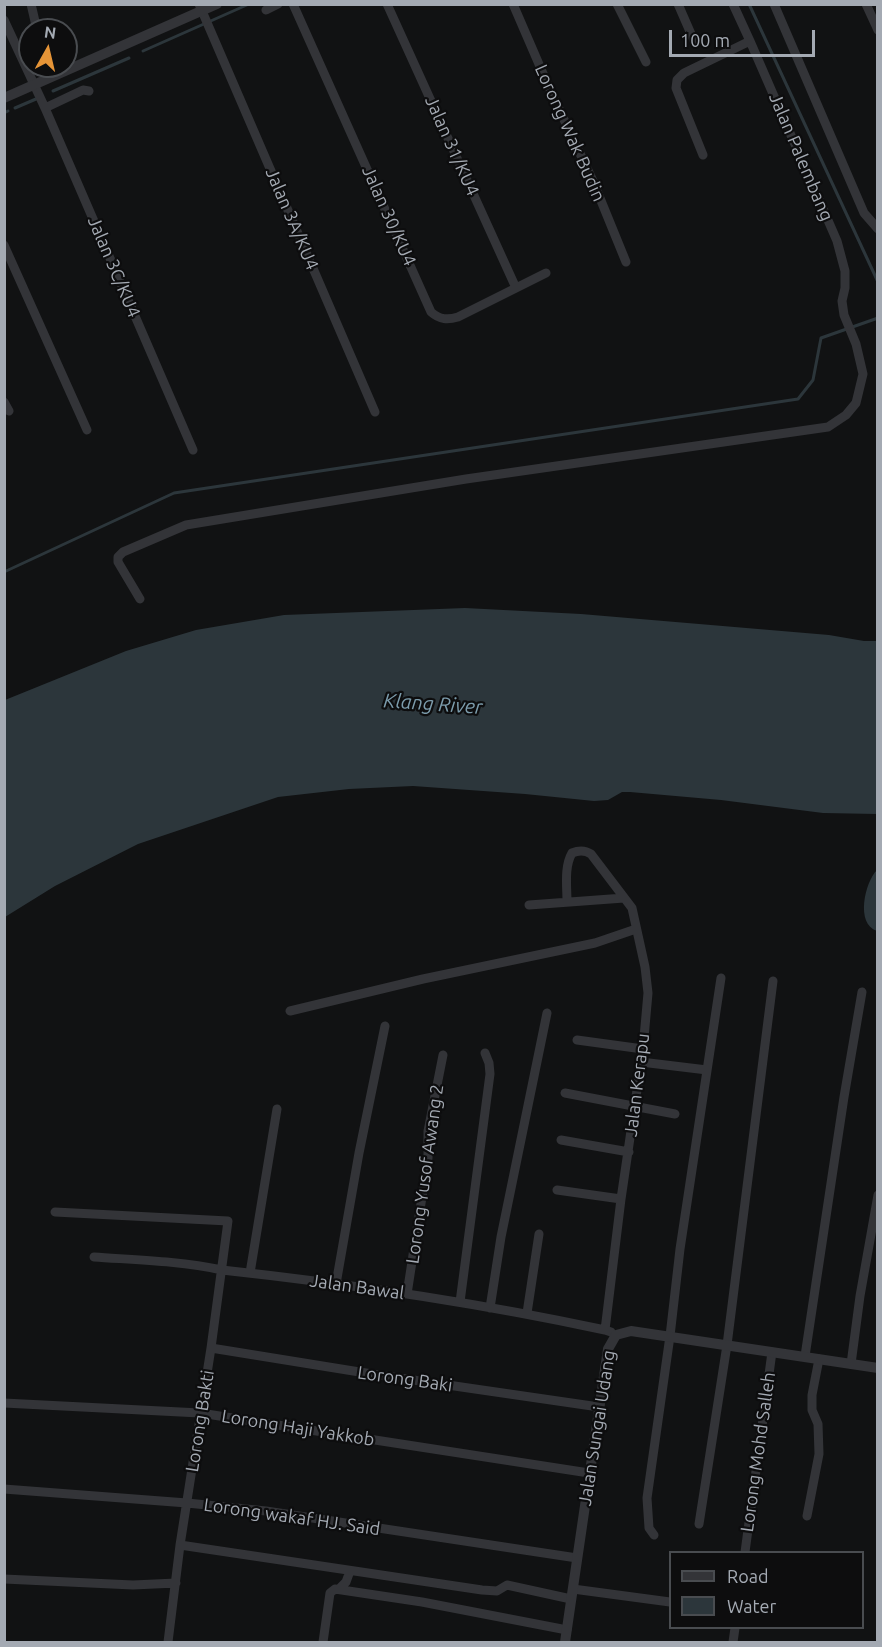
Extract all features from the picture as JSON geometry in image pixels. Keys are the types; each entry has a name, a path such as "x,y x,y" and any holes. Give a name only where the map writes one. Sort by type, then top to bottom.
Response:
{"street":[{"path":"4,98 203,16 217,4"},
{"path":"266,10 278,4"},
{"name":"Jalan 30/KU4","path":"293,4 431,312 436,317 450,319 459,317 546,273"},
{"name":"Jalan 31/KU4","path":"387,4 516,288"},
{"name":"Lorong Wak Budin","path":"513,4 593,181 626,262"},
{"path":"617,4 646,62"},
{"path":"678,4 695,43"},
{"name":"Jalan Palembang","path":"140,599 118,562 118,557 139,544 186,525 466,478 828,427 846,415 856,403 863,374 856,344 844,315 842,301 846,271 837,241 733,4"},
{"path":"774,4 864,213 878,229"},
{"path":"866,4 878,30"},
{"name":"Jalan 3A/KU4","path":"203,16 375,412"},
{"name":"Jalan 3C/KU4","path":"4,20 45,108 193,450"},
{"path":"702,155 676,88 677,80 684,73 750,41"},
{"path":"45,108 83,90 89,91"},
{"path":"4,245 87,430"},
{"name":"Jalan Kerapu","path":"567,902 567,866 570,857 572,852 587,851 632,908 645,967 648,993 643,1049 605,1330"},
{"path":"530,905 624,898"},
{"path":"290,1011 423,979 595,943 636,929"},
{"path":"654,1535 648,1528 647,1498 680,1249 721,978"},
{"path":"699,1524 727,1345 774,981"},
{"path":"805,1356 862,992"},
{"path":"490,1308 501,1237 547,1013"},
{"path":"336,1284 358,1154 385,1026"},
{"path":"577,1040 643,1049"},
{"path":"460,1302 490,1074 485,1053"},
{"name":"Lorong Yusof Awang 2","path":"408,1294 428,1158 428,1131 443,1055"},
{"path":"641,1062 706,1071"},
{"path":"565,1093 675,1114"},
{"path":"250,1273 277,1109"},
{"path":"561,1140 629,1152"},
{"path":"557,1190 621,1199"},
{"path":"851,1364 860,1296 878,1195"},
{"name":"Lorong Bakti","path":"55,1212 228,1221 212,1347 180,1545 168,1642"},
{"path":"527,1313 539,1233"},
{"name":"Jalan Bawal","path":"94,1257 146,1259 408,1294 527,1313 605,1330 616,1335"},
{"name":"Jalan Sungai Udang","path":"565,1642 608,1349 616,1335 631,1330 878,1368"},
{"name":"Lorong Baki","path":"212,1347 372,1374 599,1407"},
{"name":"Lorong Mohd Salleh","path":"745,1551 772,1352"},
{"path":"807,1516 819,1454 818,1424 812,1410 812,1395 819,1359"},
{"name":"Lorong Haji Yakkob","path":"4,1403 200,1413 589,1473"},
{"name":"Lorong wakaf HJ. Said","path":"4,1489 266,1511 577,1558"},
{"path":"180,1545 489,1591 497,1591 507,1585 572,1594 669,1602"},
{"path":"339,1589 346,1582 350,1571"},
{"path":"4,1579 133,1585 176,1583"},
{"path":"323,1642 330,1593 335,1589 422,1602 567,1630"}],"water":[{"name":"Klang River","path":"465,608 581,614 877,641 877,814 823,813 721,800 630,792 622,792 608,800 594,801 413,786 349,789 278,797 138,844 55,886 5,917 5,700 126,651 196,630 284,615"},
{"path":"877,870 877,931 870,927 866,920 864,902 869,884"}],"waterway":[{"path":"143,51 249,4"},
{"path":"749,4 878,282"},
{"path":"53,91 129,58"},
{"path":"15,108 36,99"},
{"path":"4,113 8,111"},
{"path":"4,572 174,493 798,399 813,380 821,338 878,318"}]}
